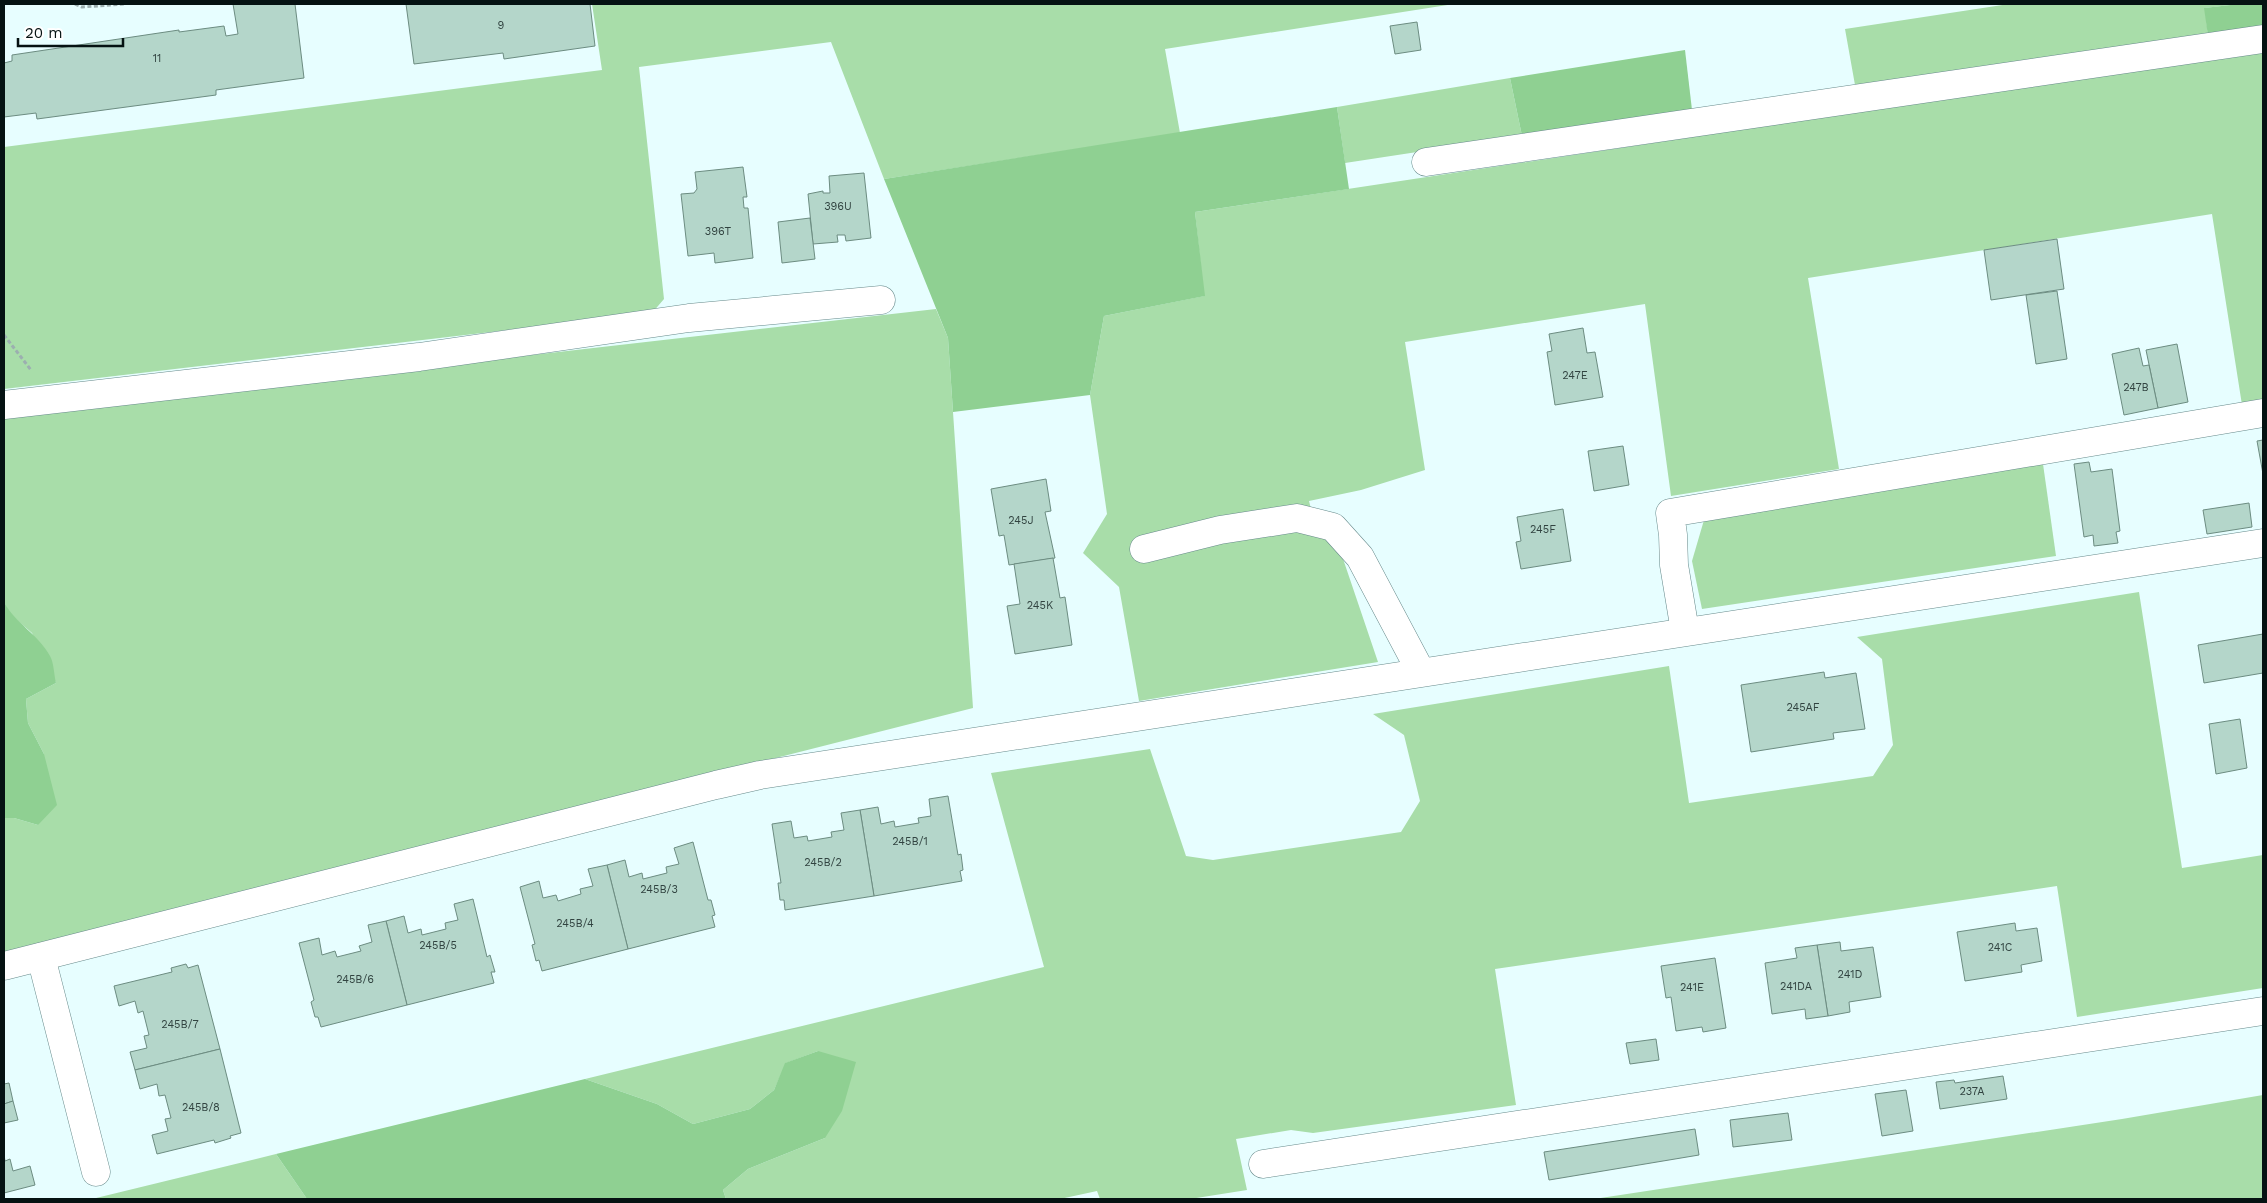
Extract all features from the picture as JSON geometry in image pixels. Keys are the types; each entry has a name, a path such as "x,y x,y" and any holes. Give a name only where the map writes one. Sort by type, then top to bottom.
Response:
{"street":[{"path":"1426,162 2263,39"},
{"path":"4,405 419,357 689,318 881,300"},
{"path":"1685,632 1674,565 1670,513 2263,413"},
{"path":"1144,549 1220,530 1297,518 1333,527 1360,557 1421,672"},
{"path":"4,966 706,787 760,775 2263,543"},
{"path":"41,957 96,1172"},
{"path":"1263,1164 2263,1011"}],"path":[{"path":"75,4 82,7 125,4"},
{"path":"4,335 54,399"}],"green space":[{"path":"592,4 1454,4 1165,49 1180,133 884,179 831,42 639,67 664,299 652,313 4,389 4,147 602,70"},
{"path":"2009,4 2239,4 2205,8 2208,36 1855,85 1845,29"},
{"path":"2239,4 2263,4 2263,29 2208,36 2204,8"},
{"path":"1685,50 1692,110 1522,136 1510,78"},
{"path":"2263,51 2263,401 2242,405 2212,214 1808,278 1839,469 1671,496 1645,304 1405,342 1425,470 1361,490 1309,501 1317,533 1339,547 1378,662 1139,701 1119,587 1083,553 1107,514 1090,395 1104,316 1204,296 1195,212"},
{"path":"1510,78 1522,136 1345,163 1337,107"},
{"path":"1337,107 1349,189 1195,212 1205,296 1104,316 1090,395 953,412 948,338 884,179"},
{"path":"936,309 948,338 973,708 4,954 4,818 14,818 38,825 44,754 28,723 26,699 56,683 32,633 10,614 4,602 4,415"},
{"path":"2043,464 2056,556 1702,609 1692,561 1704,520"},
{"path":"2139,592 2182,868 2263,855 2263,988 2077,1017 2057,886 1495,969 1516,1105 1313,1133 1291,1130 1236,1139 1247,1190 1190,1199 1100,1199 1097,1191 1060,1199 726,1199 723,1190 748,1169 825,1138 818,1051 786,1063 774,1090 750,1109 693,1124 657,1104 585,1079 1044,967 991,773 1150,749 1186,856 1213,860 1401,832 1420,801 1404,735 1373,714 1669,666 1689,803 1873,776 1893,745 1882,659 1857,637"},
{"path":"4,602 14,616 45,648 52,662 56,683 26,699 28,723 44,754 57,805 38,825 14,818 4,818"},
{"path":"818,1051 856,1062 842,1111 825,1138 748,1169 723,1190 726,1199 307,1199 276,1154 585,1079 657,1104 693,1124 750,1109 774,1090 785,1063"},
{"path":"2263,1095 2263,1199 1594,1199 2122,1119"},
{"path":"276,1154 307,1199 92,1199"}],"building":[{"path":"233,4 295,4 304,78 216,90 216,95 37,119 36,113 4,117 4,63 12,61 12,55 179,30 179,32 224,26 226,36 238,34"},
{"path":"406,4 590,4 595,46 504,59 503,53 414,64"},
{"path":"1417,22 1421,50 1395,54 1390,26"},
{"path":"743,167 747,197 743,197 744,208 748,208 753,258 715,263 714,253 688,256 681,194 694,193 697,189 695,172"},
{"path":"864,173 871,238 846,241 845,235 837,235 838,242 813,244 808,194 823,191 823,193 830,193 829,176"},
{"path":"810,218 815,259 782,263 778,222"},
{"path":"2057,239 2064,289 1991,300 1984,250"},
{"path":"2057,291 2067,359 2036,364 2026,295"},
{"path":"1583,328 1587,353 1595,352 1603,397 1555,405 1547,352 1552,351 1549,334"},
{"path":"2177,344 2188,402 2158,408 2146,350"},
{"path":"2139,348 2143,366 2149,365 2158,408 2124,415 2112,354"},
{"path":"2263,440 2263,474 2257,441"},
{"path":"1623,446 1629,485 1594,491 1588,451"},
{"path":"2089,462 2091,472 2112,469 2120,531 2116,532 2118,543 2094,546 2093,535 2084,537 2074,464"},
{"path":"1046,479 1051,511 1045,512 1055,558 1009,565 1004,535 999,536 991,489"},
{"path":"2249,503 2252,527 2207,534 2203,510"},
{"path":"1563,509 1571,561 1521,569 1516,542 1521,541 1517,517"},
{"path":"1053,558 1060,598 1065,597 1072,645 1015,654 1007,606 1020,604 1014,564"},
{"path":"2263,634 2263,673 2204,683 2198,645"},
{"path":"1824,672 1825,678 1856,673 1865,729 1833,733 1834,739 1751,752 1741,685"},
{"path":"2240,719 2247,768 2216,774 2209,724"},
{"path":"948,796 958,855 961,854 963,870 960,871 962,881 874,896 860,810 878,807 881,824 894,821 895,827 919,823 918,818 931,816 929,799"},
{"path":"860,810 874,896 785,910 784,900 780,900 778,883 781,883 772,824 791,821 794,838 807,836 808,841 832,837 831,832 844,830 841,813"},
{"path":"693,842 708,900 711,900 715,915 712,916 715,927 628,949 607,865 625,860 629,877 642,873 643,879 667,873 666,867 679,864 674,848"},
{"path":"607,865 628,949 542,971 539,960 536,961 532,945 535,944 520,887 539,881 543,898 556,895 558,901 581,894 580,889 593,886 588,869"},
{"path":"473,899 487,957 490,955 495,972 491,972 494,983 407,1005 386,921 404,916 408,933 421,929 422,935 446,929 445,923 458,920 454,904"},
{"path":"386,921 407,1005 321,1027 318,1017 315,1017 311,1002 314,1000 299,943 319,938 322,955 335,951 337,957 361,951 359,946 372,942 368,925"},
{"path":"2015,923 2016,931 2037,928 2042,961 2021,965 2022,972 1965,981 1957,932"},
{"path":"1840,942 1841,951 1873,947 1881,997 1849,1002 1850,1012 1828,1016 1817,945"},
{"path":"1817,945 1828,1016 1806,1019 1805,1009 1772,1014 1765,963 1797,958 1795,948"},
{"path":"1715,958 1726,1028 1703,1032 1702,1027 1676,1031 1671,997 1666,998 1661,966"},
{"path":"186,964 188,968 198,965 220,1049 135,1070 130,1052 147,1048 144,1036 149,1035 143,1011 138,1013 135,1001 119,1006 114,986 172,972 171,968"},
{"path":"1656,1039 1659,1060 1630,1064 1626,1043"},
{"path":"220,1049 241,1133 215,1143 214,1140 157,1154 152,1135 168,1131 165,1119 171,1118 165,1095 159,1096 157,1084 140,1089 135,1070"},
{"path":"2003,1076 2007,1099 1940,1109 1936,1082 1954,1080 1955,1083"},
{"path":"9,1083 13,1101 4,1104 4,1084"},
{"path":"1906,1090 1913,1131 1882,1136 1875,1094"},
{"path":"13,1101 18,1120 4,1123 4,1104"},
{"path":"1788,1113 1792,1140 1733,1147 1730,1120"},
{"path":"1695,1129 1699,1155 1549,1180 1544,1152"},
{"path":"4,1155 5,1161 10,1159 13,1171 30,1166 35,1185 4,1193"}]}
